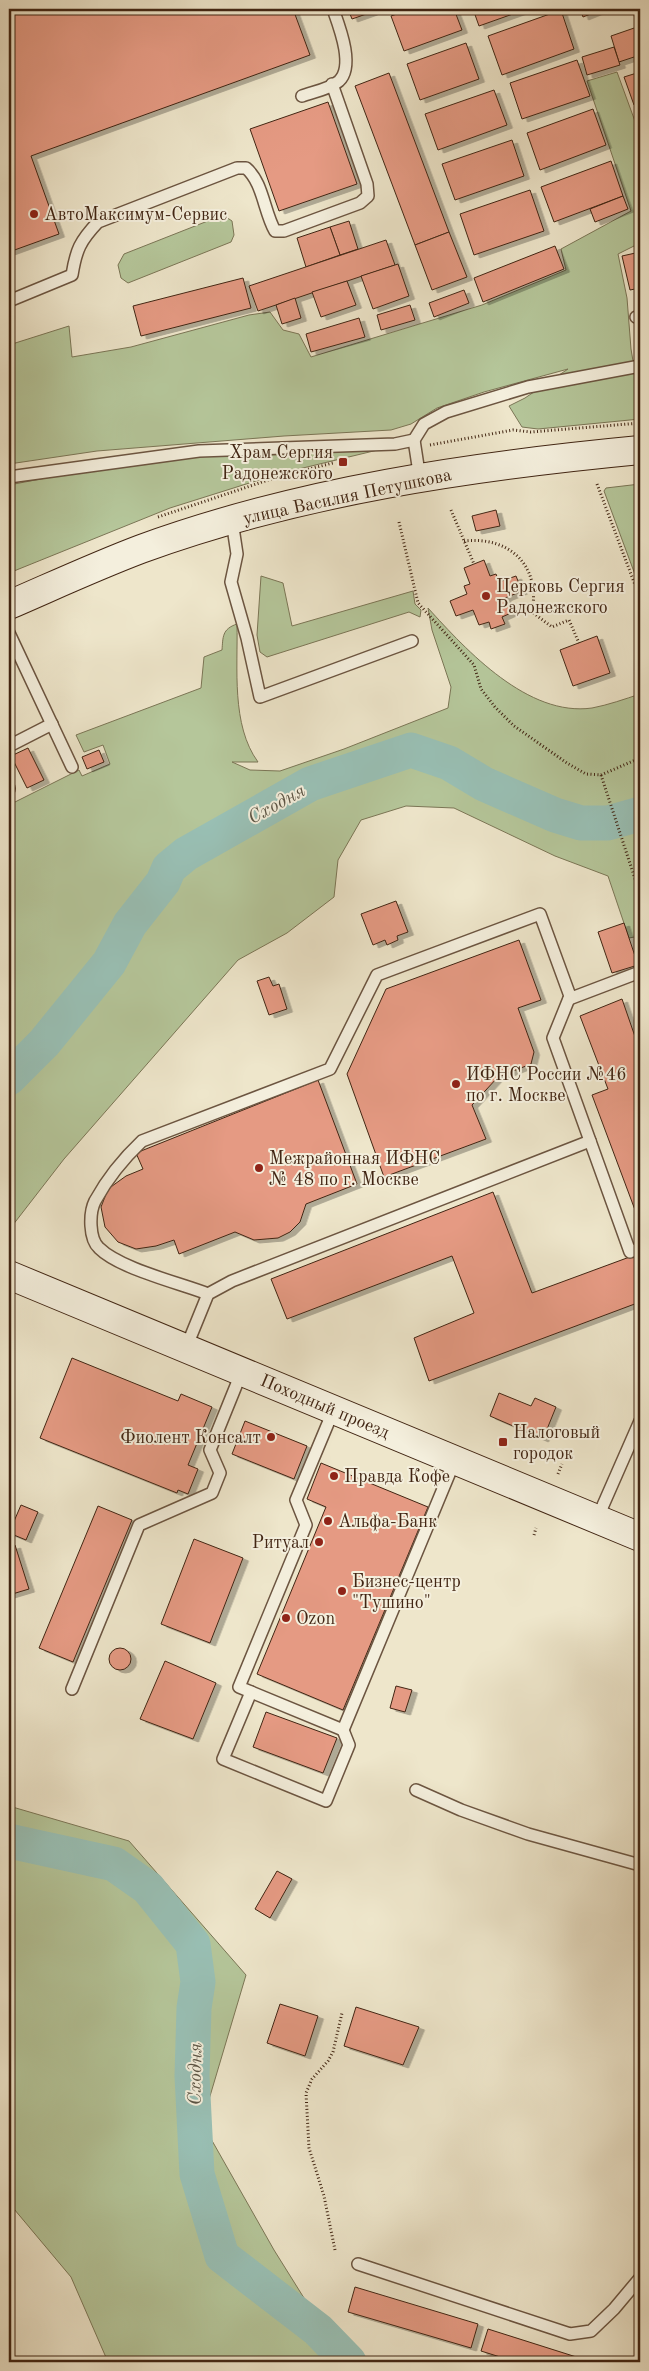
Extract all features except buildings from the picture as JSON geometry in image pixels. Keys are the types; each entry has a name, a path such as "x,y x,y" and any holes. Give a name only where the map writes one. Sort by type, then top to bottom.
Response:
{"main road":[{"name":"улица Василия Петушкова","path":"9,605 141,549 232,521 318,499 420,479 535,460 640,450"},
{"name":"Походный проезд","path":"9,1275 640,1537"}],"lane":[{"path":"302,96 339,80 346,68 343,42 333,9"},
{"path":"9,301 72,275 76,250 84,236 98,222 237,168 246,168 254,177 269,221 275,231 284,231 360,203 368,196 367,184 332,84"},
{"path":"420,479 414,440 424,424 446,412 528,387 640,366"},
{"path":"9,477 200,451 395,444 414,440"},
{"path":"232,521 237,554 230,582 244,626 260,697 412,641"},
{"path":"9,633 72,767"},
{"path":"9,746 52,724"},
{"path":"208,1294 116,1261 98,1247 91,1229 94,1203 127,1156 142,1141 330,1069 377,975 540,914 570,996 553,1038 630,1252 640,1248"},
{"path":"569,999 640,972"},
{"path":"186,1348 208,1294 232,1281 590,1141"},
{"path":"72,1689 139,1525 212,1493 220,1473 210,1450 242,1371"},
{"path":"334,1409 296,1500 306,1525 239,1687 344,1730"},
{"path":"597,1519 640,1421"},
{"path":"251,1692 223,1759 326,1801 349,1745 344,1730 455,1460"},
{"path":"416,1790 461,1810 528,1834 640,1865"},
{"path":"358,2264 570,2334 591,2331 614,2309 640,2278"}],"path":[{"path":"598,484 640,598"},
{"path":"451,510 474,564"},
{"path":"400,522 418,603 474,665 480,689 514,726 586,774 601,775 640,758"},
{"path":"464,541 486,540 497,543 516,555 524,563 532,582 534,592 532,612 552,627 569,620 579,643"},
{"path":"601,775 640,894"},
{"path":"558,1474 562,1464"},
{"path":"534,1534 536,1528"},
{"path":"335,2250 324,2196 309,2148 306,2093 312,2079 328,2061 333,2052 342,2014"}],"green space":[{"path":"617,72 640,135 640,243 618,254 627,298 634,367 640,371 640,419 538,429 522,427 509,406 525,398 568,369 484,392 437,408 411,424 391,430 284,436 97,451 9,464 9,345 69,326 72,357 131,347 249,315 270,312 283,330 299,334 311,357 482,305 566,270 561,249 631,211 587,81"},
{"path":"223,215 232,221 234,235 231,242 128,283 121,278 118,265 124,254"},
{"path":"386,448 278,474 170,508 9,573 9,485 88,470 217,454 292,455"},
{"path":"640,484 640,588 604,491 606,488"},
{"path":"261,576 283,583 292,626 413,591 415,604 421,610 420,617 409,612 267,657 260,652 257,635"},
{"path":"428,608 461,643 501,678 522,692 545,702 568,708 592,708 640,694 640,936 629,938 608,876 555,856 454,808 406,806 361,820 338,860 334,897 287,933 238,960 64,1159 9,1230 9,805 79,770 82,776 110,764 103,745 84,752 76,735 201,688 204,657 222,650 224,634 228,628 237,624 237,677 240,714 243,731 249,747 258,762 232,762 250,770 280,771 344,749 448,708 451,687 432,630"},
{"path":"9,1806 129,1841 246,1975 202,2123 274,2250 344,2362 108,2362 71,2277 9,2203"}],"waterway":[{"name":"Сходня","path":"9,1078 44,1043 109,963 130,924 163,882 169,868 186,854 310,784 411,750 449,763 484,784 555,815 581,823 608,823 640,814"},
{"name":"Сходня","path":"9,1841 114,1864 148,1888 193,1944 198,1982 194,2008 192,2076 197,2174 222,2256 318,2330 349,2362"}],"place":[{"name":"АвтоМаксимум-Сервиc","path":"34,214"},
{"name":"Храм Сергия Радонежского","path":"343,462"},
{"name":"Церковь Сергия Радонежского","path":"486,596"},
{"name":"ИФНС России №46 по г. Москве","path":"456,1084"},
{"name":"Межрайонная ИФНС № 48 по г. Москве","path":"259,1168"},
{"name":"Фиолент Консалт","path":"271,1437"},
{"name":"Налоговый городок","path":"503,1442"},
{"name":"Правда Кофе","path":"334,1476"},
{"name":"Альфа-Банк","path":"328,1521"},
{"name":"Ритуал","path":"319,1542"},
{"name":"Бизнес-центр \"Тушино\"","path":"342,1591"},
{"name":"Ozon","path":"286,1618"}]}
